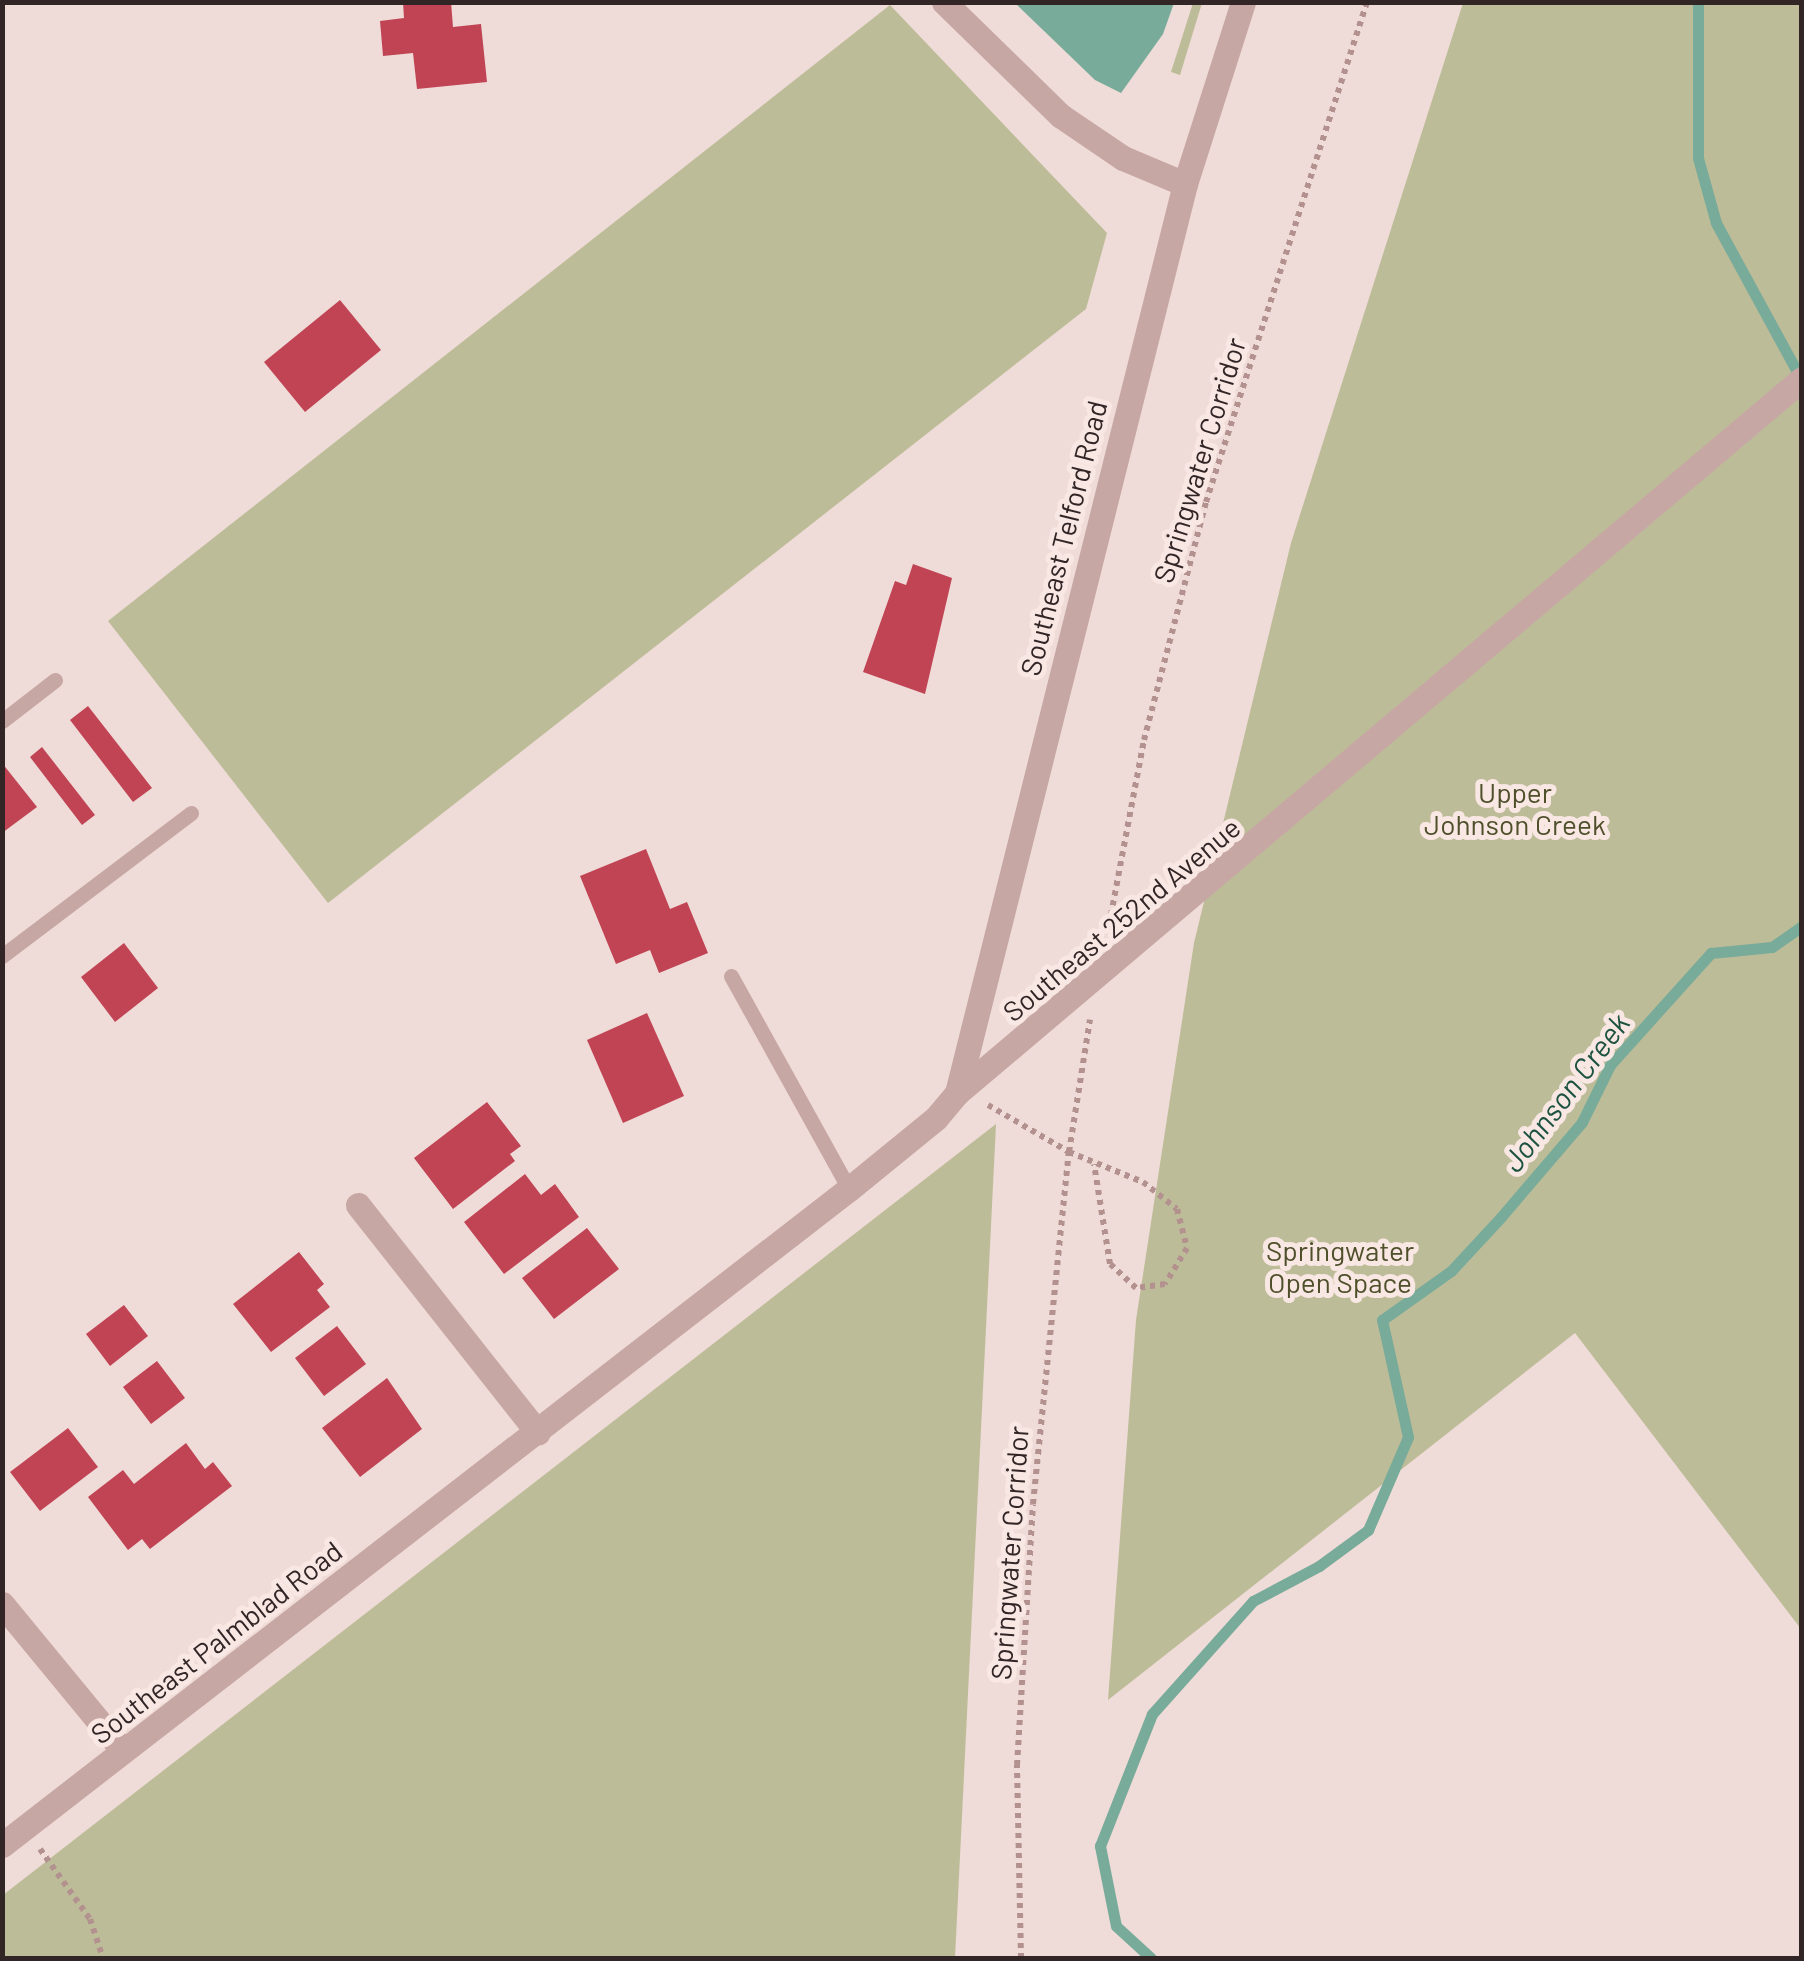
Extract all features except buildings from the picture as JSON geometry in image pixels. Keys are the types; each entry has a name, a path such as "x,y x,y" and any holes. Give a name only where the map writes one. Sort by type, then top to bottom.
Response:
{"street":[{"path":"944,2 1061,116 1123,158 1185,184"},
{"name":"Southeast Telford Road","path":"956,1093 1185,184 1244,2"},
{"name":"Southeast 252nd Avenue","path":"467,1487 936,1118 956,1093 1802,380"},
{"path":"358,1205 538,1433"},
{"name":"Southeast Palmblad Road","path":"2,1845 467,1487"},
{"path":"2,1604 123,1750"}],"lane":[{"path":"2,721 55,680"},
{"path":"2,956 191,812"},
{"path":"730,976 848,1190"}],"path":[{"name":"Springwater Corridor","path":"1108,940 1144,740 1206,502 1368,2"},
{"name":"Springwater Corridor","path":"1020,1958 1019,1730 1033,1504 1069,1152 1090,1023"},
{"path":"956,1093 1094,1164 1143,1182 1177,1209 1186,1248 1165,1284 1136,1288 1110,1264 1094,1164"},
{"path":"24,1828 90,1919 103,1958"}],"green space":[{"path":"1193,3 1202,3 1180,75 1171,72"},
{"name":"Upper Johnson Creek","path":"1463,3 1801,3 1801,1629 1575,1333 1108,1700 1136,1320 1194,943 1291,543"},
{"path":"890,5 1107,233 1086,309 328,903 108,621"},
{"path":"996,1124 955,1958 3,1958 3,1895"}],"shaded area":[{"path":"1015,3 1174,3 1163,34 1121,93 1095,80"}],"waterway":[{"name":"Johnson Creek","path":"1698,2 1698,158 1716,223 1801,379"},
{"name":"Johnson Creek","path":"1151,1958 1116,1926 1100,1846 1152,1714 1253,1601 1319,1566 1368,1530 1408,1437 1382,1320 1451,1271 1501,1217 1582,1122 1610,1065 1711,953 1772,947 1802,926"}],"park label":[{"name":"Springwater Open Space","path":"1340,1266"}]}
